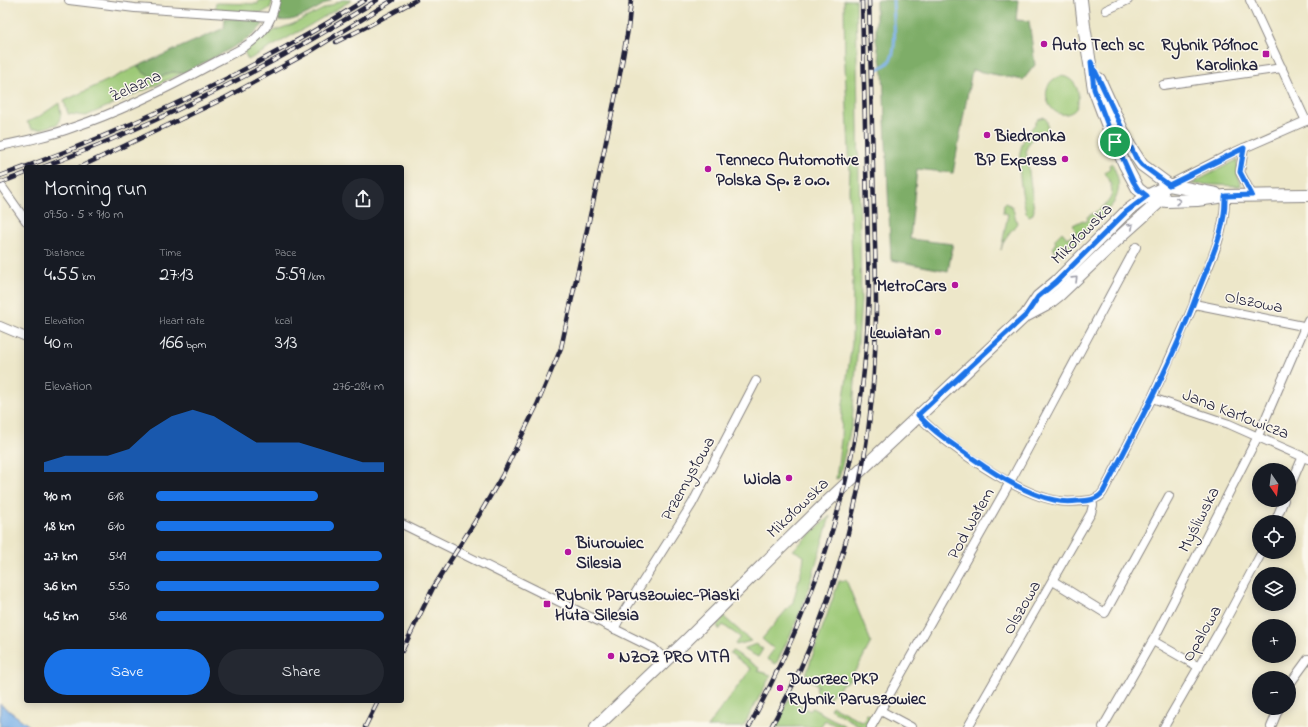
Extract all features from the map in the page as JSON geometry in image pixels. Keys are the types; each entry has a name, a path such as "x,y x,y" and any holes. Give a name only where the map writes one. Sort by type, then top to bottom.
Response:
{"main road":[{"path":"1081,0 1094,89 1109,128 1138,189 1147,196 1160,201 1196,200 1225,196 1308,195"},
{"path":"1091,62 1136,158 1142,165 1169,185 1225,196"},
{"name":"Mikołowska","path":"596,727 820,508 1026,315 1038,297 1056,282 1126,212 1147,196 1169,185"},
{"name":"Mikołowska","path":"1026,315 1046,305 1055,298 1160,201 1169,185"}],"street":[{"path":"69,0 135,8 270,20 276,0"},
{"path":"1106,10 1128,0"},
{"path":"1250,0 1307,120"},
{"name":"Żelazna","path":"0,146 74,128 122,108 192,75 250,43 259,36 270,20"},
{"path":"1163,86 1282,68"},
{"name":"Mikołowska","path":"1169,185 1244,148 1307,120"},
{"path":"1244,148 1240,172 1252,195"},
{"path":"0,184 24,218"},
{"name":"Olszowa","path":"968,727 1092,513 1092,500 1100,496 1103,492 1152,398 1194,304 1213,257 1224,215 1225,196"},
{"name":"Pod Wałem","path":"871,727 1010,482 1136,247"},
{"name":"Olszowa","path":"1194,304 1307,324"},
{"name":"Myśliwska","path":"1103,727 1153,641 1258,436 1307,324"},
{"path":"0,326 24,336"},
{"name":"Przemysłowa","path":"614,628 692,504 756,381"},
{"name":"Jana Karłowicza","path":"1152,398 1212,418 1258,436 1306,458"},
{"path":"918,415 944,438 983,467 1010,482 1037,495 1053,500 1064,502 1092,500"},
{"path":"1296,477 1306,458"},
{"path":"1053,581 1105,613 1169,496"},
{"path":"404,525 653,648 666,660"},
{"name":"Opalowa","path":"1164,727 1258,559"},
{"path":"1153,641 1199,667"},
{"path":"1296,675 1308,659"},
{"path":"881,711 911,727"},
{"path":"1271,727 1276,715"}],"green space":[{"path":"259,0 273,0 270,8 262,13 217,11 215,9 216,3 258,4"},
{"path":"280,0 332,0 299,18 285,21 278,20"},
{"path":"342,0 352,0 248,60 244,51 268,33 293,24"},
{"path":"844,0 856,0 861,300 852,423 839,478 836,479 841,440 842,411 852,343 853,278"},
{"path":"876,0 1018,0 1016,20 1029,21 1035,65 1023,80 972,70 953,173 917,169 910,239 953,244 948,271 891,260 883,73 876,40"},
{"path":"225,18 260,20 263,25 249,38 183,73 172,72 154,79 143,72 138,66 224,28"},
{"path":"138,66 143,72 154,79 172,72 183,73 86,116 68,114 64,101"},
{"path":"1061,76 1073,81 1078,93 1077,107 1070,113 1062,114 1056,112 1051,107 1046,93 1048,86 1053,80"},
{"path":"59,103 61,114 58,124 40,129 32,129 27,122 37,118"},
{"path":"1044,117 1048,127 1047,130 1031,140 1026,149 1034,210 1033,214 1029,216 1026,213 1021,187 1019,168 1021,150 1024,139 1028,133 1038,119"},
{"path":"1237,160 1238,177 1241,184 1240,186 1191,184"},
{"path":"1112,163 1118,179 1118,193 1113,204 1064,255 1055,252 1053,247 1056,242 1054,240 1062,232 1067,238 1072,237 1076,232 1073,225 1083,220 1085,222 1088,220 1087,217 1109,201 1112,192 1111,184 1105,172 1110,168 1109,165"},
{"path":"1005,203 1012,206 1017,223 1005,239 1001,250 1008,214 1003,213"},
{"path":"830,516 809,588 795,625 776,664 767,659 774,649 762,639 793,602 804,556 793,550"},
{"path":"846,580 871,642 859,665 848,681 842,684 837,693 834,691 829,699 817,692 816,686 819,686 805,677 839,581"},
{"path":"724,617 751,641 736,645 735,644 740,637 723,625 719,630 717,625"},
{"path":"756,644 763,649 758,657 743,649"},
{"path":"733,651 759,668 758,671 771,675 743,727 707,727 751,669 730,653"},
{"path":"789,698 810,711 812,708 847,727 838,727 825,720 821,727 774,727"},
{"path":"832,706 863,722 867,714 872,716 872,718 867,727 862,727 830,709"}],"water":[{"path":"0,704 31,727 0,727"}],"waterway":[{"path":"877,69 886,65 890,60 894,48 893,0"}],"railway":[{"path":"29,165 94,140 187,98 277,52 365,0"},
{"path":"48,165 129,132 214,92 297,48 377,0"},
{"path":"84,165 225,98 311,51 393,0"},
{"path":"336,42 416,0"},
{"path":"404,647 433,588 502,476 537,405 561,348 619,79 628,29 631,0"},
{"path":"749,727 793,637 818,575 838,511 856,433 865,363 869,292 862,0"},
{"path":"771,727 791,689 825,609 850,525 867,440 874,373 876,303 869,0"},
{"path":"0,176 24,167"},
{"path":"0,183 24,174"},
{"path":"365,727 377,703"}],"place":[{"name":"Auto Tech sc","path":"1044,44"},
{"name":"Rybnik Północ Karolinka","path":"1266,54"},
{"name":"Biedronka","path":"987,135"},
{"name":"BP Express","path":"1065,159"},
{"name":"Tenneco Automotive Polska Sp. z o.o.","path":"708,169"},
{"name":"MetroCars","path":"955,285"},
{"name":"Lewiatan","path":"938,332"},
{"name":"Wiola","path":"789,478"},
{"name":"Biurowiec Silesia","path":"568,552"},
{"name":"Rybnik Paruszowiec-Piaski Huta Silesia","path":"547,604"},
{"name":"NZOZ PRO VITA","path":"611,656"},
{"name":"Dworzec PKP Rybnik Paruszowiec","path":"780,688"}],"route":[{"path":"1091,62 1136,158 1149,171 1169,185 1244,148 1240,172 1252,195 1225,196 1224,215 1213,257 1195,298 1194,304 1152,398 1103,492 1100,496 1092,500 1064,502 1037,495 996,475 944,438 918,415 1026,315 1038,297 1056,282 1126,212 1147,196 1138,189 1133,181 1115,142 1094,89 1091,62"}]}
